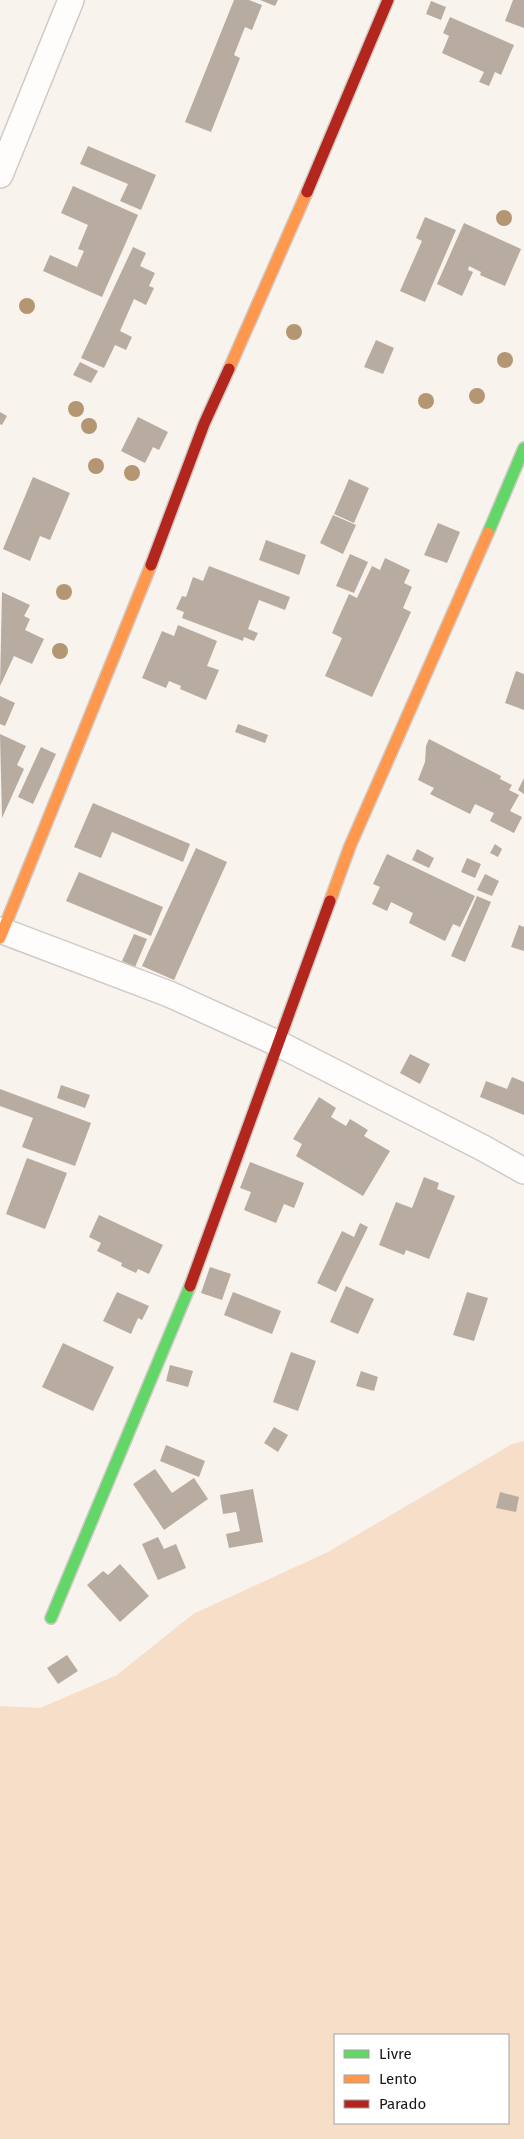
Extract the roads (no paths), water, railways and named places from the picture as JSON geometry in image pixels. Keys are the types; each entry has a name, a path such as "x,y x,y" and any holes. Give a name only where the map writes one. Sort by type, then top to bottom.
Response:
{"street":[{"path":"0,175 71,0"},
{"path":"388,0 286,243 204,424 127,629 1,933 169,994 279,1044 483,1148 524,1171"},
{"path":"51,1618 187,1294 350,846 401,734 524,448"}]}
